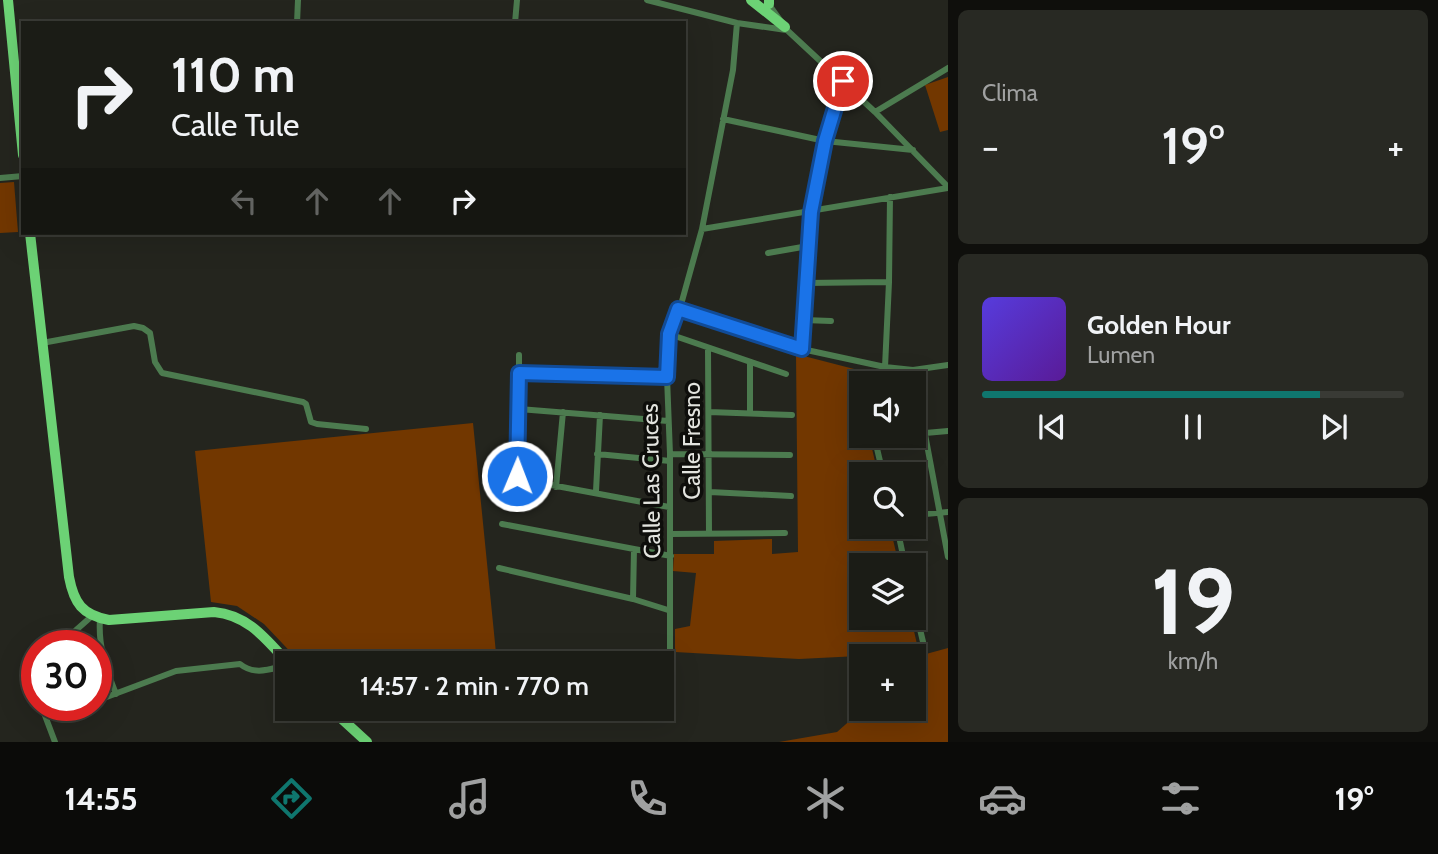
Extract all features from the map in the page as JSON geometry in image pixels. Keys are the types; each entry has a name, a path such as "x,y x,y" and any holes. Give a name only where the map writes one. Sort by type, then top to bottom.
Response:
{"main road":[{"path":"8,0 21,134"},
{"path":"751,0 786,29"},
{"path":"30,235 71,589 75,600 96,617 131,620 226,613 252,625 275,651"},
{"path":"344,721 367,742"}],"street":[{"path":"297,21 299,0"},
{"path":"515,21 517,0"},
{"path":"647,0 737,23 786,29"},
{"path":"768,1 786,29 875,112 948,187"},
{"name":"Calle Las Cruces","path":"670,651 670,457 667,377 669,334 702,229 733,70 737,23"},
{"path":"875,112 948,68"},
{"path":"802,349 811,212 825,141 843,81"},
{"path":"723,119 825,141 913,150"},
{"path":"0,178 21,176"},
{"path":"702,229 948,187"},
{"path":"885,367 890,282 890,197"},
{"path":"768,253 808,246"},
{"path":"806,283 890,282"},
{"path":"678,309 802,349 885,367 913,370 948,365"},
{"path":"804,320 831,321"},
{"path":"42,343 134,326 144,328 150,333 155,362 162,373 303,402 312,422 366,429"},
{"path":"669,334 786,374"},
{"name":"Calle Fresno","path":"708,348 709,533"},
{"path":"519,355 519,478 669,507"},
{"path":"750,362 750,413"},
{"path":"519,373 667,377"},
{"path":"519,409 668,421"},
{"path":"556,487 563,412"},
{"path":"709,412 792,415"},
{"path":"596,491 600,415"},
{"path":"948,431 926,433 948,557"},
{"path":"597,454 670,457 709,454 790,455"},
{"path":"710,492 792,496"},
{"path":"926,514 948,512"},
{"path":"502,524 671,556"},
{"path":"670,534 785,533"},
{"path":"633,599 634,549"},
{"path":"499,568 633,599 668,610"},
{"path":"79,630 96,617 102,655 117,694"},
{"path":"112,696 176,671 240,664 257,672 275,667"},
{"path":"47,721 55,742"}],"shaded area":[{"path":"948,77 948,130 940,132 925,85"},
{"path":"14,182 18,232 0,233 0,183"},
{"path":"796,354 858,370 849,371 849,448 872,448 875,462 849,462 849,539 893,539 896,553 849,553 849,630 914,630 917,644 849,644 849,656 799,659 675,652 675,629 690,626 696,573 673,571 674,554 714,554 714,541 772,539 772,554 798,552"},
{"path":"473,423 496,651 290,651 264,624 237,606 211,602 195,451"},
{"path":"948,648 948,742 779,742 837,732 849,721 926,721 926,654"}],"route":[{"path":"517,476 519,373 667,377 669,334 678,309 802,349 811,212 825,141 843,81"}]}
